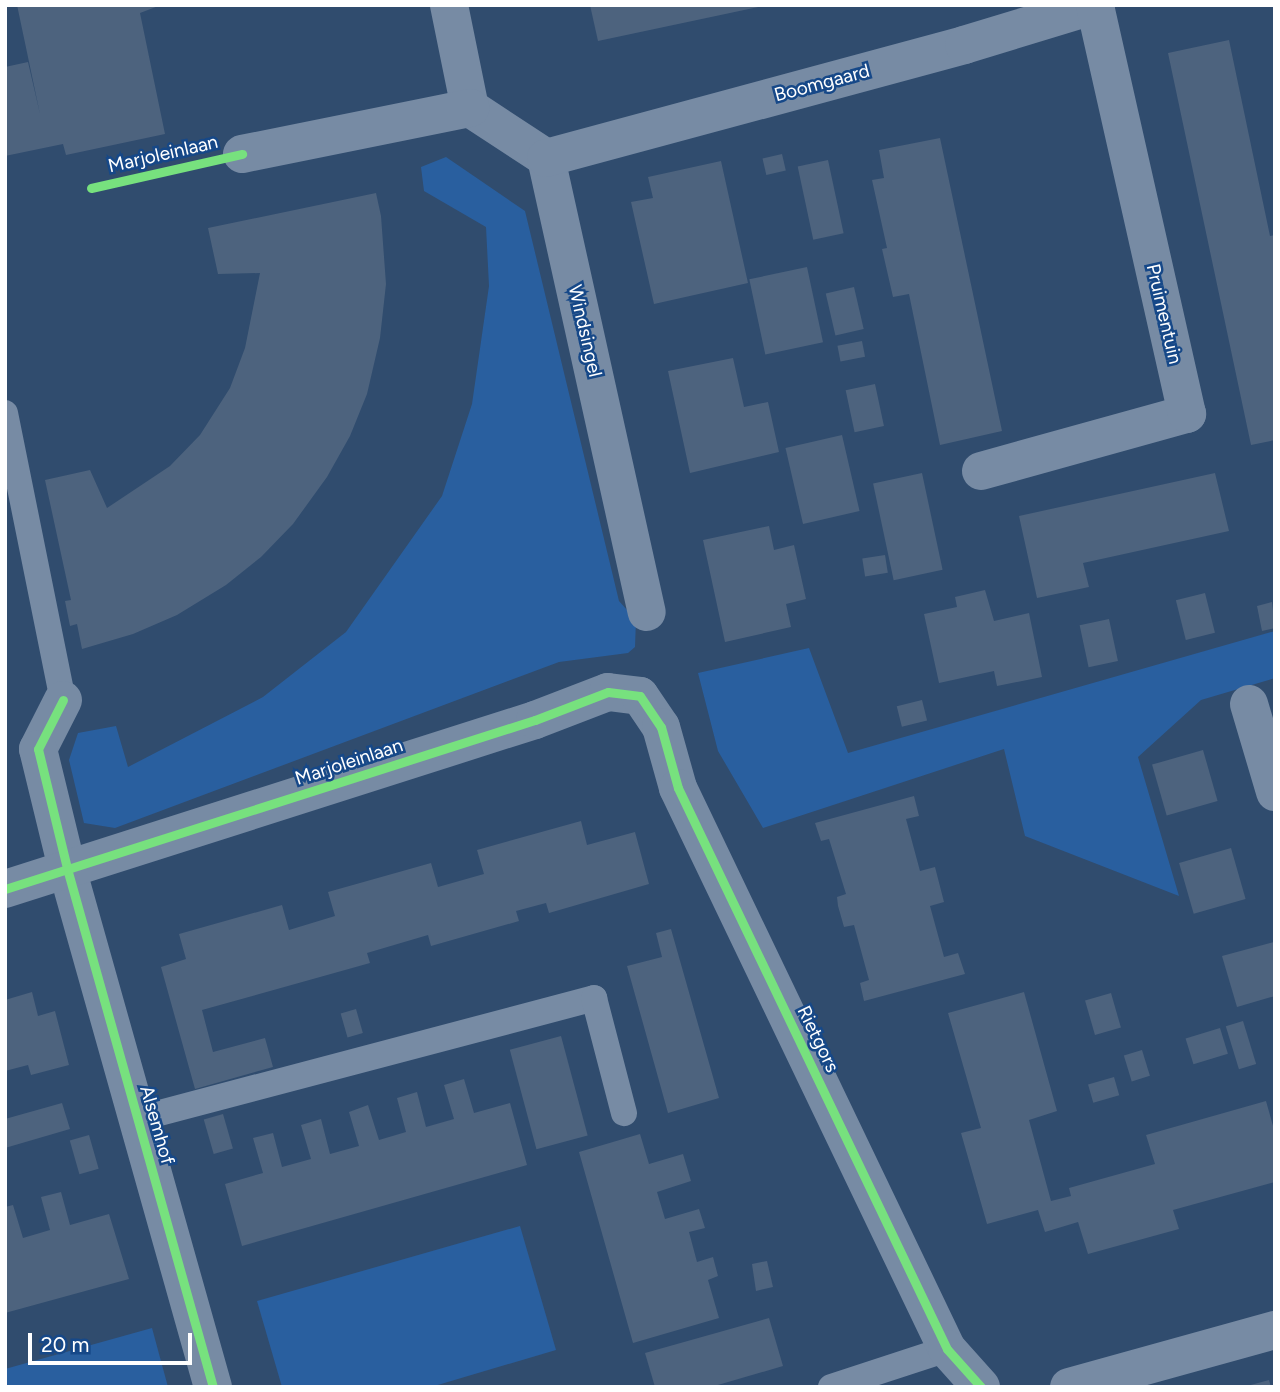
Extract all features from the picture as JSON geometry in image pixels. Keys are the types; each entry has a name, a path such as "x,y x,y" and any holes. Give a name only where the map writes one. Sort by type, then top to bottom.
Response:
{"street":[{"path":"449,5 470,108 546,159"},
{"name":"Boomgaard","path":"546,159 964,45 1095,5"},
{"name":"Pruimentuin","path":"981,471 1187,414 1095,5"},
{"name":"Marjoleinlaan","path":"242,154 470,108"},
{"name":"Windsingel","path":"546,159 647,612"},
{"name":"Marjoleinlaan","path":"5,889 68,872 535,720 608,692 640,696"},
{"name":"Rietgors","path":"640,696 661,727 678,788 947,1349 981,1387"},
{"path":"63,700 38,749 68,872"},
{"path":"1249,704 1275,792"},
{"name":"Alsemhof","path":"68,872 213,1387"},
{"path":"1069,1387 1179,1372 1275,1330"}],"lane":[{"path":"5,413 63,700"},
{"name":"Alsemhof","path":"137,1119 594,998 624,1113"},
{"path":"831,1387 947,1349"}],"shaded area":[{"path":"446,157 525,211 619,601 636,620 635,647 628,653 559,662 115,828 84,823 69,760 78,733 116,726 128,767 263,697 346,632 442,496 472,404 489,286 486,227 424,191 421,167"},
{"path":"1275,631 1275,678 1201,700 1138,757 1179,896 1025,836 1004,749 763,828 718,751 698,673 809,648 848,753"},
{"path":"520,1226 556,1350 431,1387 282,1387 257,1301"},
{"path":"152,1328 168,1387 5,1387 5,1369"}],"building":[{"path":"17,5 161,5 140,13 165,134 66,155 63,144 5,156 5,67 28,62 40,114"},
{"path":"590,5 763,5 763,6 598,41"},
{"path":"1229,40 1270,236 1275,235 1275,440 1251,445 1168,53"},
{"path":"940,138 1002,431 940,445 909,294 893,297 882,249 887,248 872,180 884,178 879,150"},
{"path":"782,154 786,171 766,175 763,158"},
{"path":"828,160 844,233 813,240 798,166"},
{"path":"721,161 748,283 654,304 631,202 653,198 648,177"},
{"path":"376,193 381,216 386,284 380,338 367,394 350,436 327,477 293,524 261,557 226,585 177,615 133,634 82,649 77,624 70,626 65,601 71,600 45,480 90,470 107,508 170,466 200,435 230,388 245,348 260,273 218,274 208,228"},
{"path":"807,267 823,342 765,355 749,279"},
{"path":"854,287 864,329 835,335 826,294"},
{"path":"862,341 865,357 841,361 837,346"},
{"path":"733,358 744,407 768,402 779,452 690,473 668,371"},
{"path":"875,384 884,426 855,432 846,390"},
{"path":"842,435 860,511 803,524 785,448"},
{"path":"922,473 943,570 894,580 873,483"},
{"path":"1215,473 1229,531 1083,563 1089,587 1037,598 1019,516"},
{"path":"769,526 774,550 794,545 806,599 786,604 791,627 725,642 703,540"},
{"path":"885,555 888,573 865,576 862,559"},
{"path":"985,590 994,621 1029,613 1042,677 997,686 994,671 939,683 924,614 957,607 955,597"},
{"path":"1205,593 1215,633 1186,640 1176,600"},
{"path":"1272,602 1275,628 1262,631 1257,606"},
{"path":"1109,619 1118,661 1089,667 1080,625"},
{"path":"922,700 927,720 902,727 897,706"},
{"path":"1203,750 1218,801 1167,816 1152,765"},
{"path":"914,796 919,816 906,819 920,871 935,867 944,902 930,906 944,957 958,953 965,974 864,1001 860,983 869,980 854,925 844,927 838,906 837,897 846,894 829,839 821,841 815,823"},
{"path":"581,821 587,845 635,832 649,884 549,913 546,903 516,911 519,921 431,946 428,935 367,953 370,963 202,1010 213,1052 265,1038 273,1067 195,1089 161,967 186,959 179,934 282,905 289,930 335,916 328,892 431,863 438,887 484,874 477,850"},
{"path":"1231,848 1246,899 1194,914 1179,863"},
{"path":"671,929 719,1098 668,1113 627,966 662,957 656,933"},
{"path":"1274,942 1275,996 1237,1007 1222,956"},
{"path":"32,992 38,1016 55,1011 69,1065 31,1075 28,1065 5,1071 5,1000"},
{"path":"1024,992 1057,1111 1029,1120 1051,1201 1071,1196 1069,1188 1155,1164 1146,1135 1266,1101 1275,1133 1275,1182 1173,1210 1179,1229 1088,1254 1078,1222 1045,1232 1038,1210 987,1224 961,1133 981,1128 948,1013"},
{"path":"1111,993 1121,1028 1095,1035 1085,1000"},
{"path":"356,1009 363,1033 348,1037 341,1013"},
{"path":"1243,1021 1256,1064 1239,1069 1226,1026"},
{"path":"1220,1028 1228,1054 1193,1064 1186,1039"},
{"path":"561,1036 588,1135 536,1149 510,1050"},
{"path":"1142,1050 1150,1076 1132,1081 1124,1056"},
{"path":"1114,1077 1119,1095 1093,1103 1088,1084"},
{"path":"464,1079 474,1113 510,1103 527,1165 242,1246 225,1184 263,1173 253,1138 273,1133 282,1167 311,1159 301,1125 321,1119 330,1154 359,1146 349,1112 368,1105 379,1140 406,1132 397,1098 417,1092 426,1127 454,1119 444,1085"},
{"path":"62,1103 70,1129 5,1148 5,1119"},
{"path":"223,1114 233,1149 214,1154 204,1120"},
{"path":"640,1134 649,1164 683,1154 691,1181 657,1192 665,1219 699,1209 705,1228 689,1232 697,1262 713,1257 718,1276 708,1280 719,1318 633,1343 579,1152"},
{"path":"89,1135 99,1169 79,1174 70,1141"},
{"path":"61,1192 70,1225 109,1214 129,1279 5,1313 5,1207 13,1205 23,1238 50,1230 41,1197"},
{"path":"767,1261 773,1287 756,1291 752,1264"},
{"path":"769,1318 783,1366 711,1387 655,1387 645,1353"},
{"path":"1269,1380 1271,1387 1247,1387 1247,1386"}],"cycle path":[{"path":"91,188 242,154"},
{"path":"5,889 535,720 608,692 640,696"},
{"path":"640,696 661,727 678,788 947,1349 981,1387"},
{"path":"63,700 38,749 68,872 213,1387"}]}
